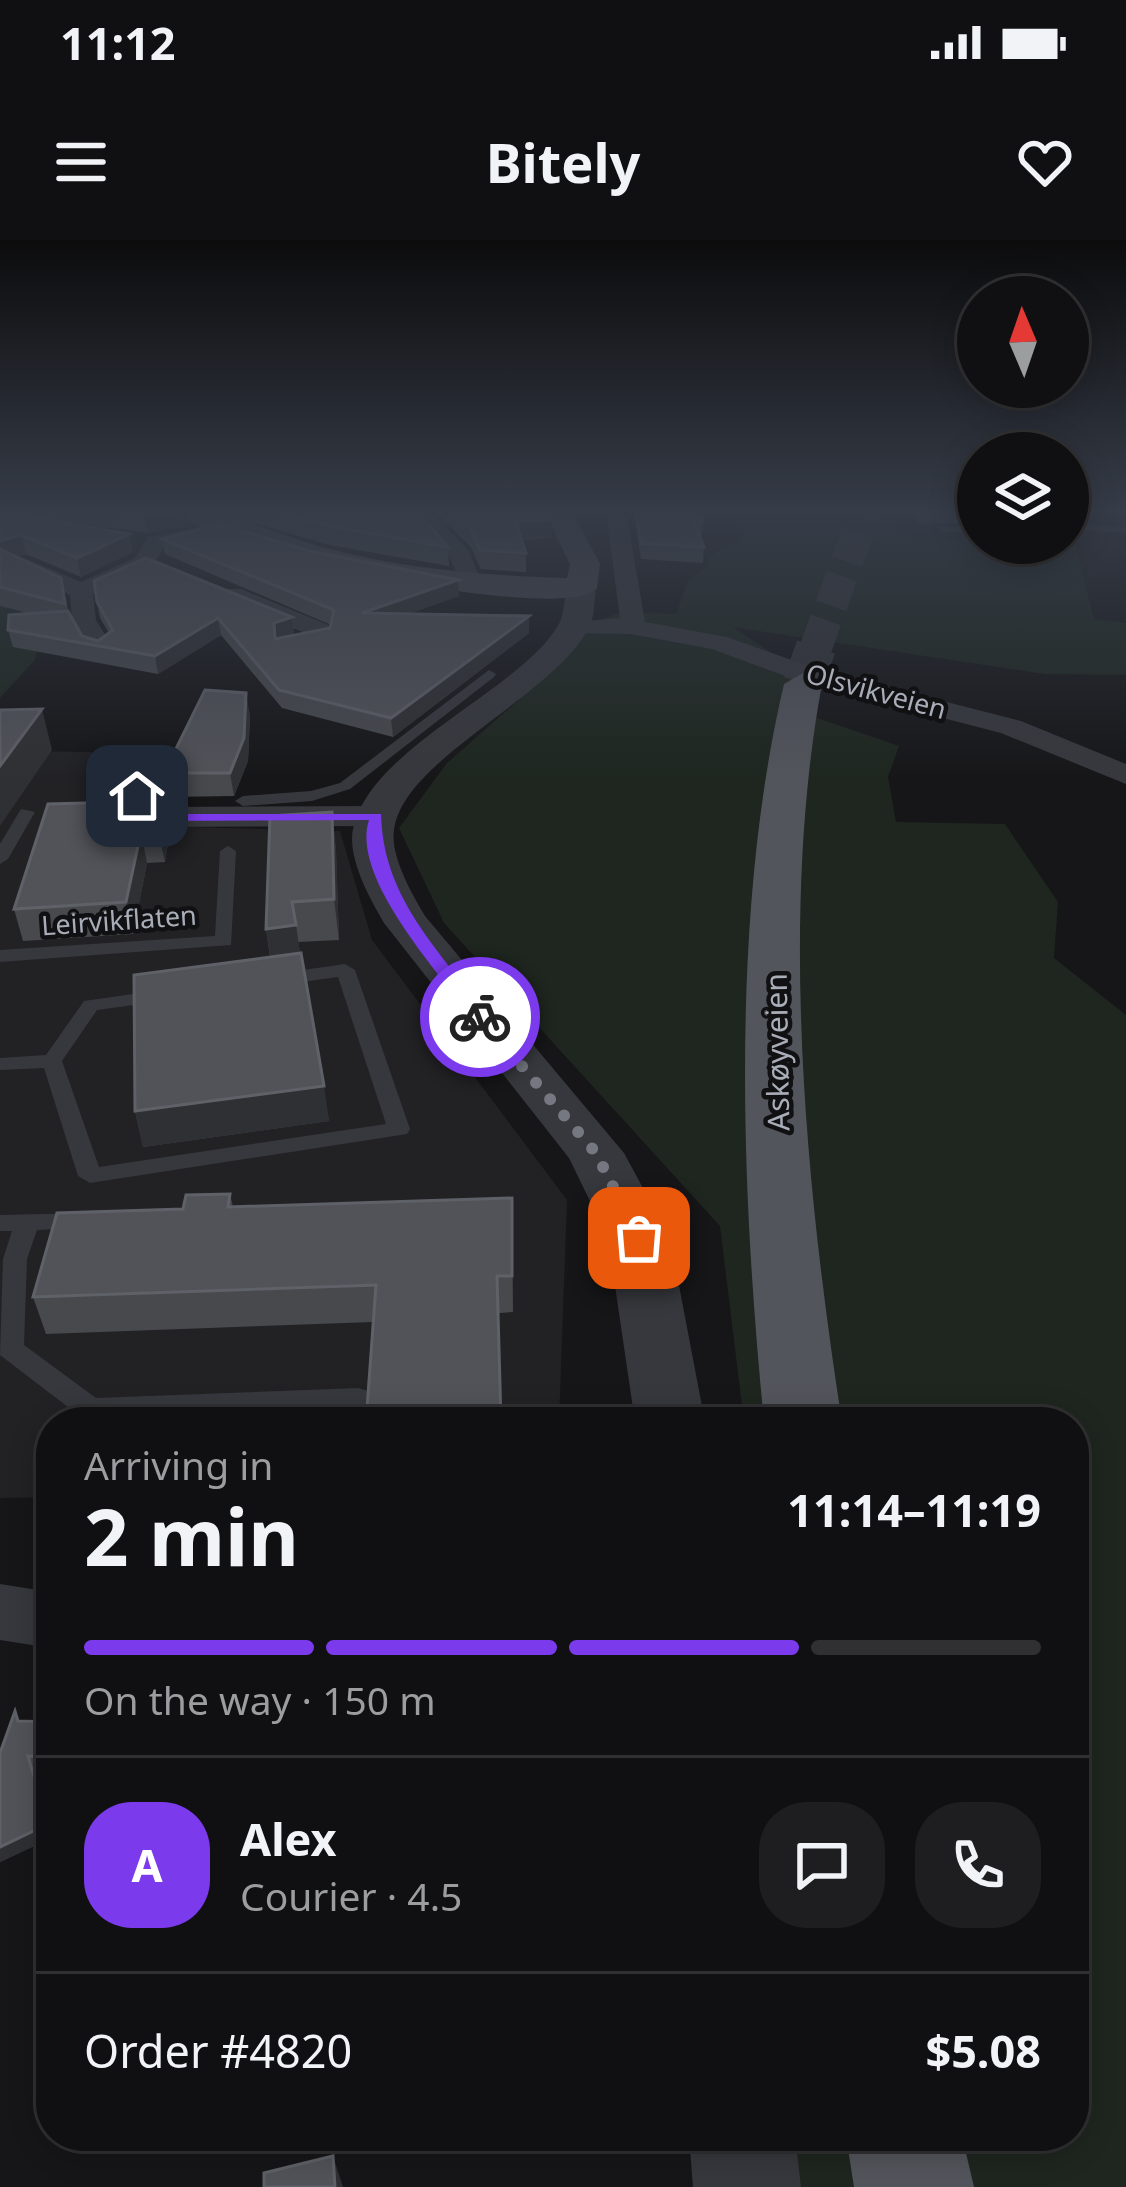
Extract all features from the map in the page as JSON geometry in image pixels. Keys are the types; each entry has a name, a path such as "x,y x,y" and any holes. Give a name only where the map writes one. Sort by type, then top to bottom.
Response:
{"main road":[{"name":"Olsvikveien","path":"540,600 578,608"},
{"path":"578,608 579,600"},
{"name":"Askøyveien","path":"802,1407 782,1208 776,974 783,768 803,684"},
{"path":"907,2151 914,2187"}],"street":[{"path":"82,600 84,620 99,646"},
{"path":"247,600 322,631 319,638 289,649"},
{"path":"622,626 633,621 630,600"},
{"name":"Olsvikveien","path":"578,608 622,626 718,641 805,674 1010,727 1126,775"},
{"path":"578,608 519,682 424,758 377,816 372,832 388,892 406,923 596,1153 639,1238 667,1407"},
{"path":"137,796 148,813 158,818 235,824 377,816"},
{"path":"0,1612 36,1618"},
{"path":"743,2151 747,2187"}],"lane":[{"path":"235,824 345,786 489,674"},
{"path":"235,824 273,791"},
{"path":"0,859 27,812"},
{"name":"Leirvikflaten","path":"0,956 224,941 235,824"},
{"path":"0,1064 52,1060 92,1005 345,970 399,1129 90,1176 52,1060"},
{"path":"88,1407 10,1349 14,1223 122,1220"},
{"path":"140,1407 358,1398"}],"shaded area":[{"path":"681,600 1089,600 1094,619 1126,623 1126,675 1044,674 733,627 804,675 806,714 899,746 888,777 896,822 1005,824 1058,902 1054,958 1126,1015 1126,2187 711,2187 706,2151 1089,2151 1089,1407 742,1407 720,1226 444,923 399,828 447,763 529,691 583,626 620,612 676,614"},
{"path":"0,606 20,612 34,608 44,631 34,661 0,698"},
{"path":"0,744 11,751 91,752 147,826 340,831 372,940 567,1200 560,1407 36,1407 36,1497 0,1498"}],"building":[{"path":"97,600 250,600 292,617 274,623 275,639 330,628 334,610 309,600 400,600 362,613 529,616 391,718 279,690 218,618 155,656 8,630 9,615 68,611 82,636 98,641 113,630"},
{"path":"205,690 246,693 244,738 230,773 164,773"},
{"path":"42,709 0,766 0,710"},
{"path":"164,801 158,831 141,832 126,902 14,909 48,804"},
{"path":"332,812 334,899 292,902 296,925 266,929 270,816"},
{"path":"301,953 324,1086 135,1111 134,975"},
{"path":"230,1194 228,1207 512,1198 512,1276 497,1276 501,1407 367,1407 376,1285 33,1297 57,1213 183,1209 186,1195"},
{"path":"15,1711 18,1721 36,1722 36,1756 28,1756 36,1783 36,1830 0,1847 0,1753"},
{"path":"333,2156 335,2187 264,2187 264,2173"}],"tunnel":[{"path":"815,650 833,600"},
{"path":"803,684 816,647"}],"way so far":[{"path":"480,1017 596,1153 639,1238"}],"route":[{"path":"137,796 148,813 158,818 377,816 372,832 388,892 406,923 480,1017"}]}
